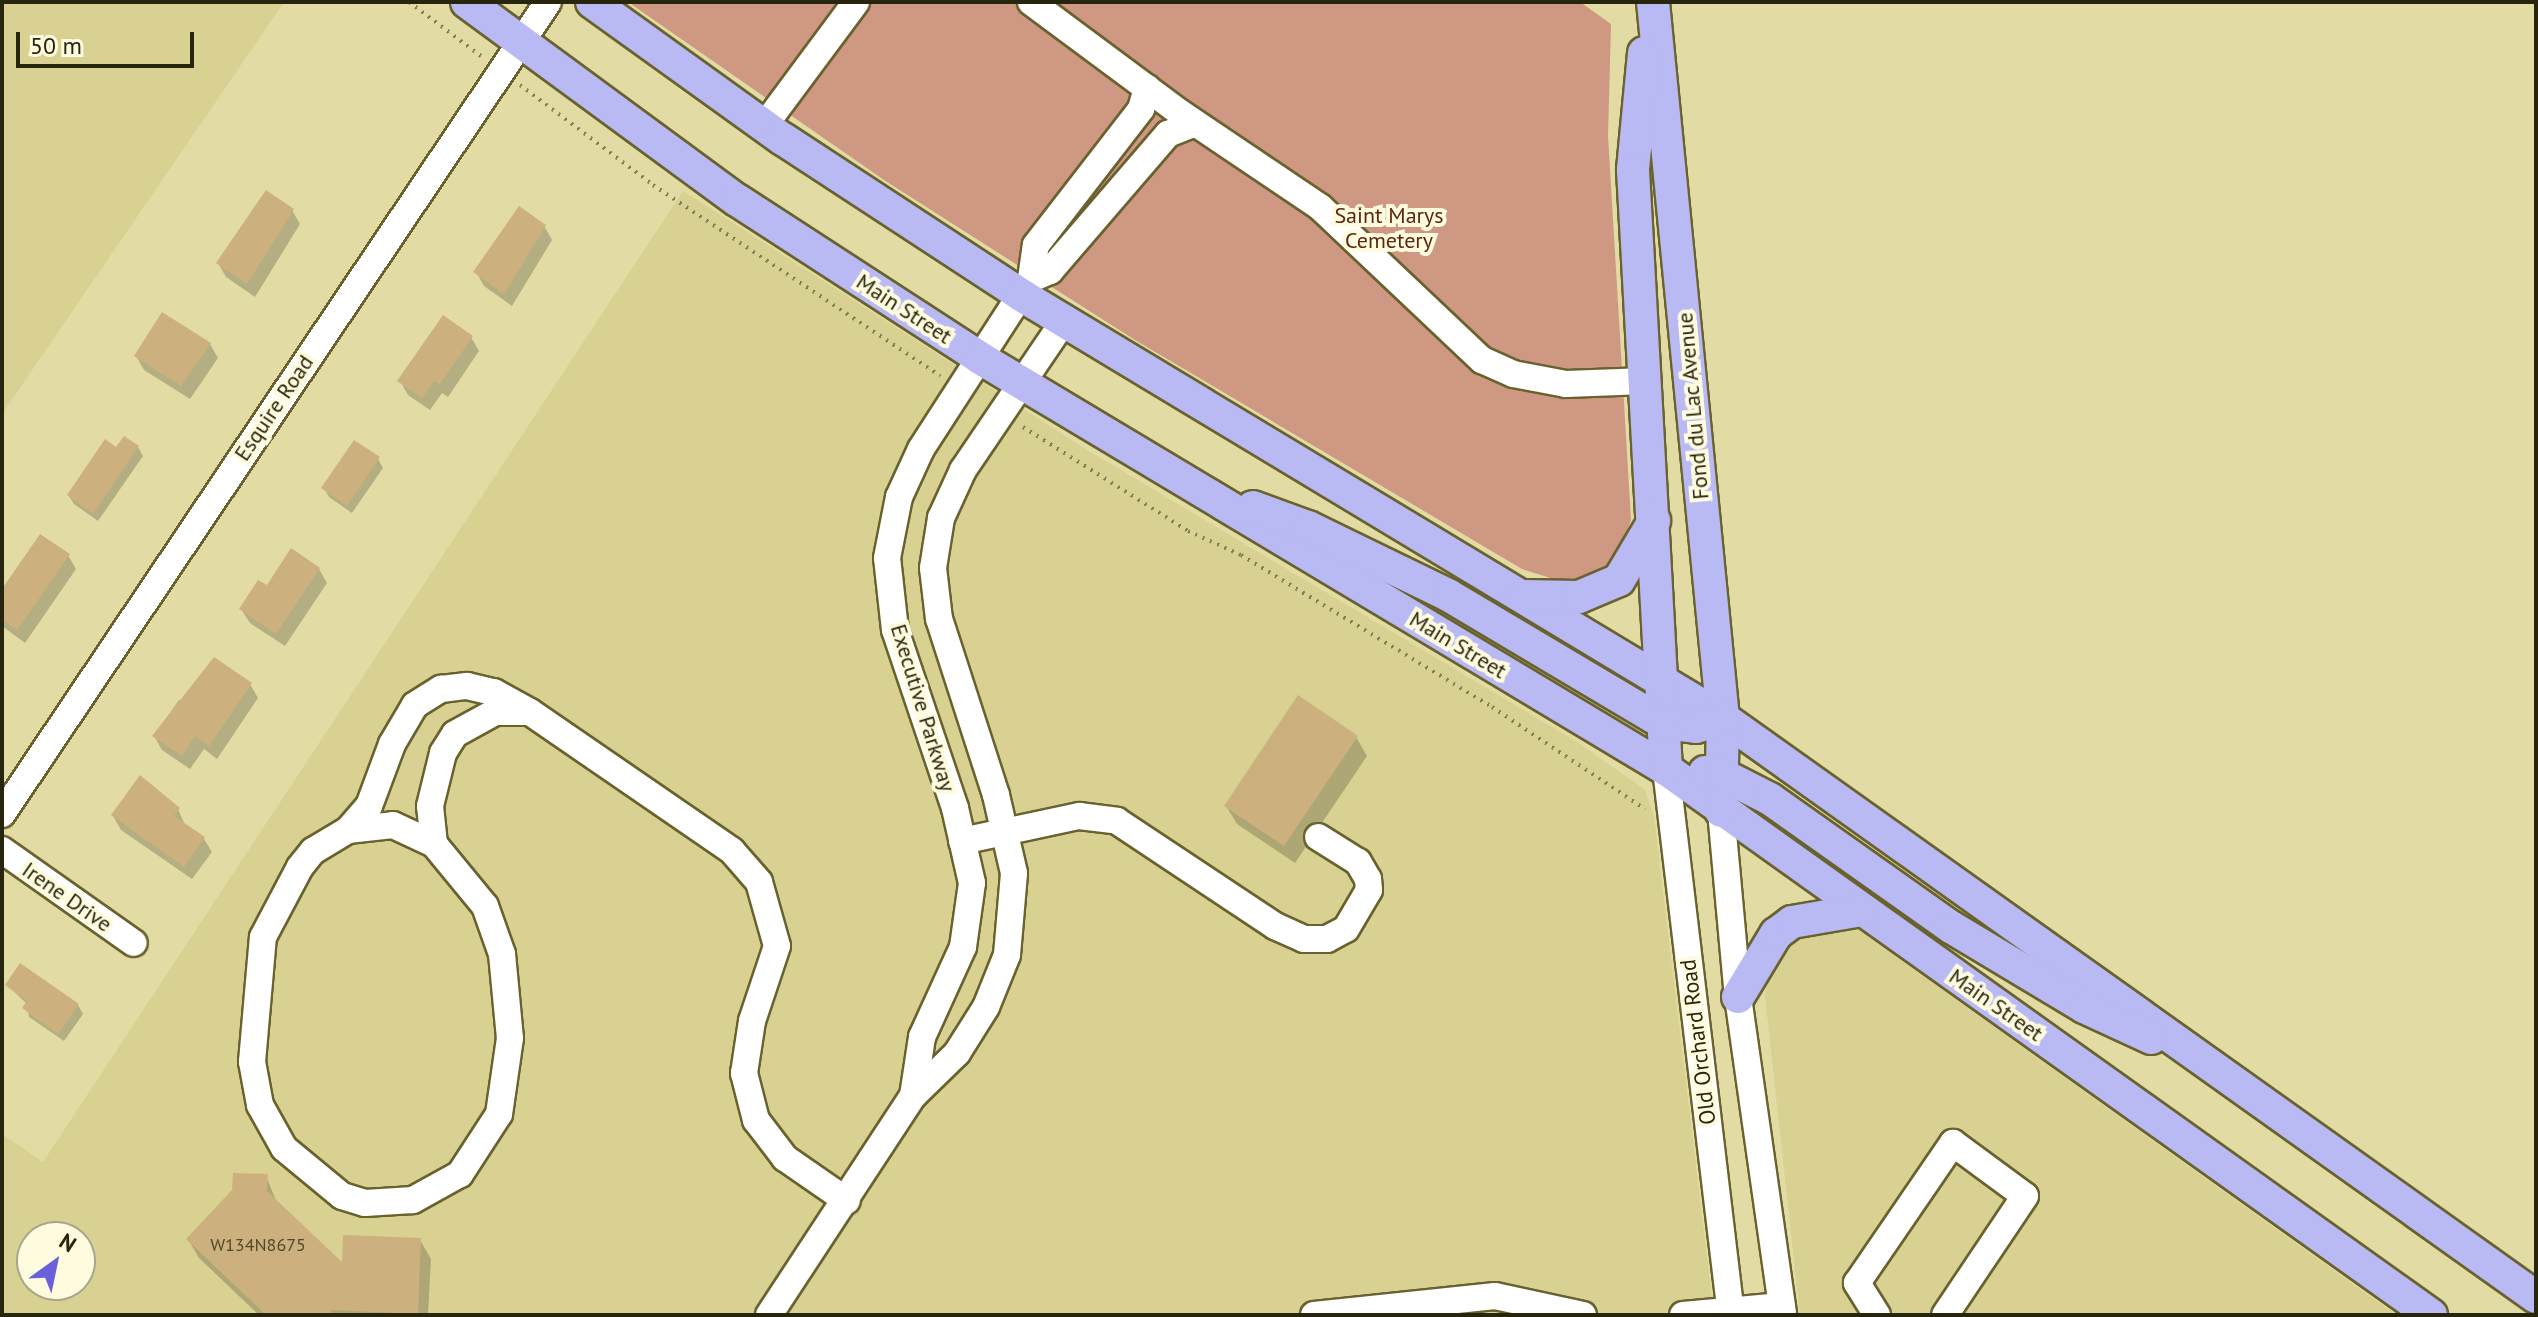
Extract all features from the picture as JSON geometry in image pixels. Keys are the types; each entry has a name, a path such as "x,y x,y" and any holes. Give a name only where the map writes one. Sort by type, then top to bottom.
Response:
{"main road":[{"name":"Main Street","path":"467,2 520,44 737,200 980,358 1666,769 2431,1315"},
{"path":"592,2 764,126 1026,287 1064,321 1723,718 2536,1297"},
{"name":"Fond du Lac Avenue","path":"1651,2 1633,170 1666,769"},
{"name":"Fond du Lac Avenue","path":"1651,2 1723,718 1721,811"},
{"path":"1183,482 1308,527 1448,595 1664,723 1696,727 1723,718"},
{"path":"1520,596 1579,597 1606,588 1619,580 1654,521"},
{"path":"1666,769 1721,774 1770,799 1951,927 2070,999 2219,1070"},
{"path":"1738,997 1776,934 1792,922 1862,910"}],"street":[{"name":"Esquire Road","path":"2,814 548,2"},
{"path":"764,126 856,2"},
{"path":"1031,2 1195,123 1320,207 1482,360 1513,374 1566,384 1646,381"},
{"path":"1026,287 1036,245 1141,109 1147,88"},
{"path":"1026,287 1050,271 1168,134 1195,123"},
{"name":"Executive Parkway","path":"913,1096 922,1037 963,947 970,915 972,883 962,841 895,630 887,558 899,497 921,449 1026,287"},
{"name":"Executive Parkway","path":"774,1313 913,1096 957,1053 986,1007 1007,955 1014,873 947,644 933,568 941,518 963,470 1064,321"},
{"path":"905,657 947,644"},
{"path":"348,830 393,825 434,844 485,906 502,954 510,1038 499,1114 460,1174 413,1200 365,1203 342,1196 284,1148 260,1105 252,1062 263,937 300,867 313,851 348,830 369,806 392,744 415,705 441,689 467,686 494,692 530,712 732,851 759,882 777,946 752,1021 744,1073 756,1120 785,1158 847,1201"},
{"path":"434,844 430,806 443,753 455,734 495,712 530,712"},
{"name":"Old Orchard Road","path":"1666,769 1730,1314"},
{"name":"Old Orchard Road","path":"1721,811 1738,997 1782,1310"},
{"path":"962,841 1079,816 1117,821 1275,926 1304,939 1327,939 1346,929 1369,890 1368,879 1358,862 1318,837"},
{"name":"Irene Drive","path":"2,850 134,943"},
{"path":"1877,1315 1857,1283 1953,1143 2025,1196 1945,1315"},
{"path":"1314,1315 1495,1296 1583,1315"},
{"path":"1683,1315 1782,1310"}],"path":[{"path":"409,2 480,56"},
{"path":"520,85 653,185 929,369"},
{"path":"1031,432 1492,707 1650,813"}],"shaded area":[{"path":"2,2 284,2 2,414"},
{"path":"683,191 1089,451 1577,742 1645,790 1654,817 1714,1315 2,1315 2,1134 43,1162"},
{"path":"1839,924 1860,931 2396,1315 1800,1315 1765,996 1768,972 1790,939"}],"green space":[{"name":"Saint Marys Cemetery","path":"628,2 1580,2 1611,24 1608,136 1631,520 1615,566 1570,584 1522,569 1135,340 884,180"}],"building":[{"path":"266,190 294,209 247,284 216,263"},
{"path":"519,206 546,225 504,294 473,272"},
{"path":"162,312 211,343 181,386 134,356"},
{"path":"443,315 473,336 440,384 434,381 422,398 397,381"},
{"path":"124,436 139,446 93,514 67,495 105,439 116,447"},
{"path":"354,440 380,457 347,506 321,488"},
{"path":"40,534 70,554 17,630 2,620 2,589"},
{"path":"291,548 320,568 276,634 239,609 258,580 267,585"},
{"path":"214,657 252,683 209,746 195,736 182,756 152,736"},
{"path":"1298,695 1358,736 1284,846 1224,806"},
{"path":"140,775 180,808 174,816 205,837 184,867 111,815"},
{"path":"20,963 79,1004 58,1034 22,1008 27,1001 5,985"},
{"path":"233,1173 268,1174 267,1191 342,1262 343,1235 421,1238 418,1314 331,1310 331,1315 266,1315 186,1239 232,1190"}]}
